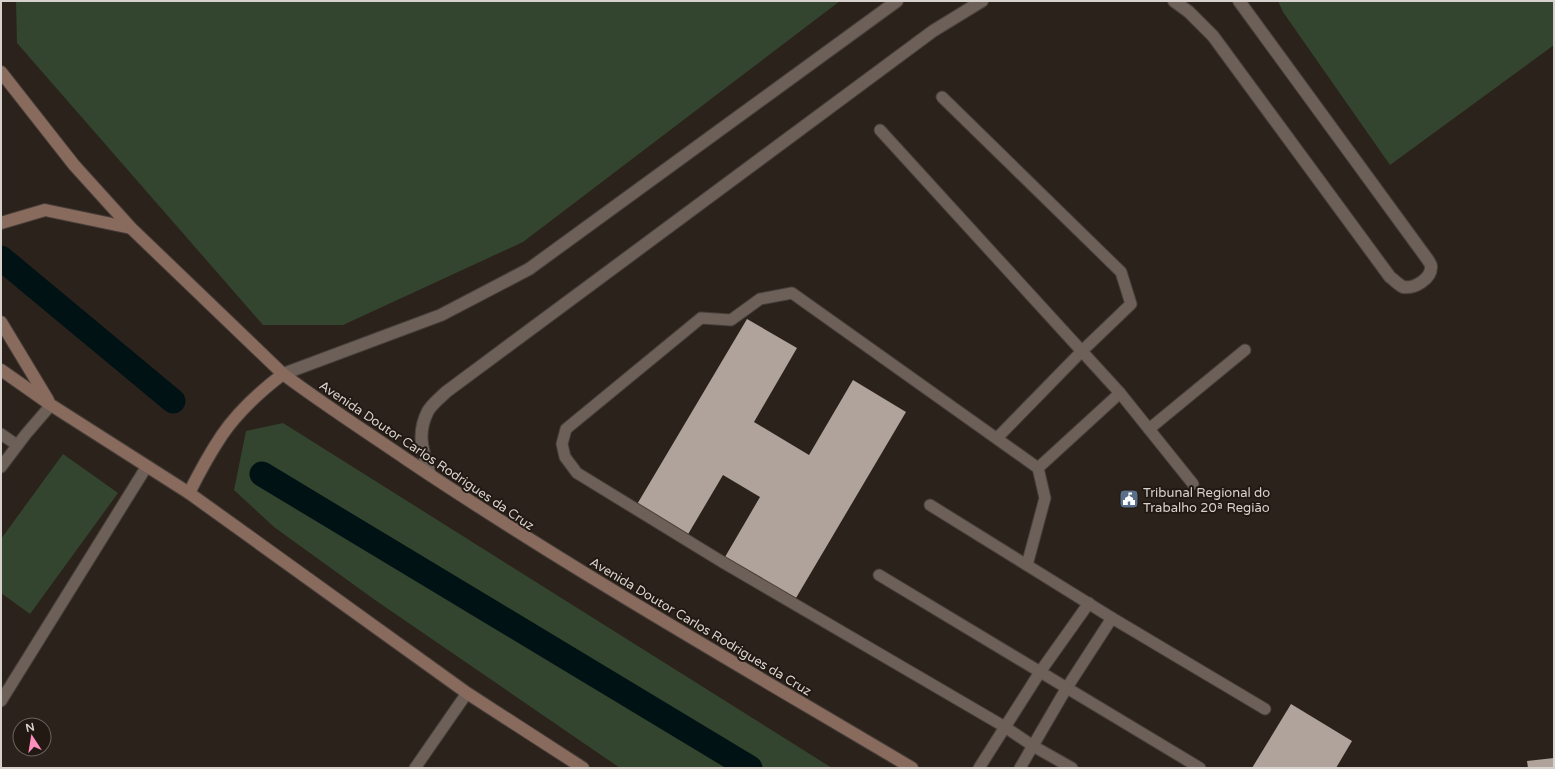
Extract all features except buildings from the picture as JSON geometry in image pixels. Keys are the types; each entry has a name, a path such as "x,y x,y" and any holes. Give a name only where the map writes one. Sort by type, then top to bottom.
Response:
{"main road":[{"name":"Avenida Doutor Carlos Rodrigues da Cruz","path":"1,72 74,165 131,228 283,374 430,475 541,548 912,768"},
{"path":"1,223 44,210 131,228"},
{"path":"1,322 50,404"},
{"path":"1,370 50,404 189,493 467,694 583,768"},
{"path":"189,493 205,462 224,433 259,395 283,374"}],"street":[{"path":"283,374 441,316 529,269 897,1"},
{"path":"430,475 421,443 423,426 429,409 446,392 933,31 982,1"},
{"path":"1174,1 1189,12 1213,36 1390,277 1402,286 1414,287 1421,283 1429,274 1431,267 1428,260 1240,1"}],"lane":[{"path":"942,97 1121,272 1131,304 1082,350 997,438"},
{"path":"880,130 1082,350 1120,393 1193,484"},
{"path":"1027,564 1045,498 1038,468 792,293 760,299 731,320 701,318 566,429 562,444 565,457 577,473 738,571 1005,727 1033,746 1072,768"},
{"path":"1149,429 1245,350"},
{"path":"1038,468 1120,393"},
{"path":"1,467 50,404"},
{"path":"1,434 17,445"},
{"path":"1,701 147,466"},
{"path":"930,505 1112,618 1265,709"},
{"path":"879,575 1066,689 1200,768"},
{"path":"979,768 1040,672 1089,603"},
{"path":"1020,768 1066,689 1112,618"},
{"path":"415,768 467,694"}],"green space":[{"path":"16,1 840,1 523,242 343,325 263,325 17,43"},
{"path":"1278,1 1554,1 1554,45 1390,165 1283,12"},
{"path":"283,423 832,768 620,768 375,600 274,527 234,490 246,431"},
{"path":"63,454 118,493 30,614 1,593 1,539"}],"waterway":[{"path":"1,258 173,401"},
{"path":"262,474 750,768"}],"place":[{"name":"Tribunal Regional do Trabalho 20ª Região","path":"1129,499"}]}
